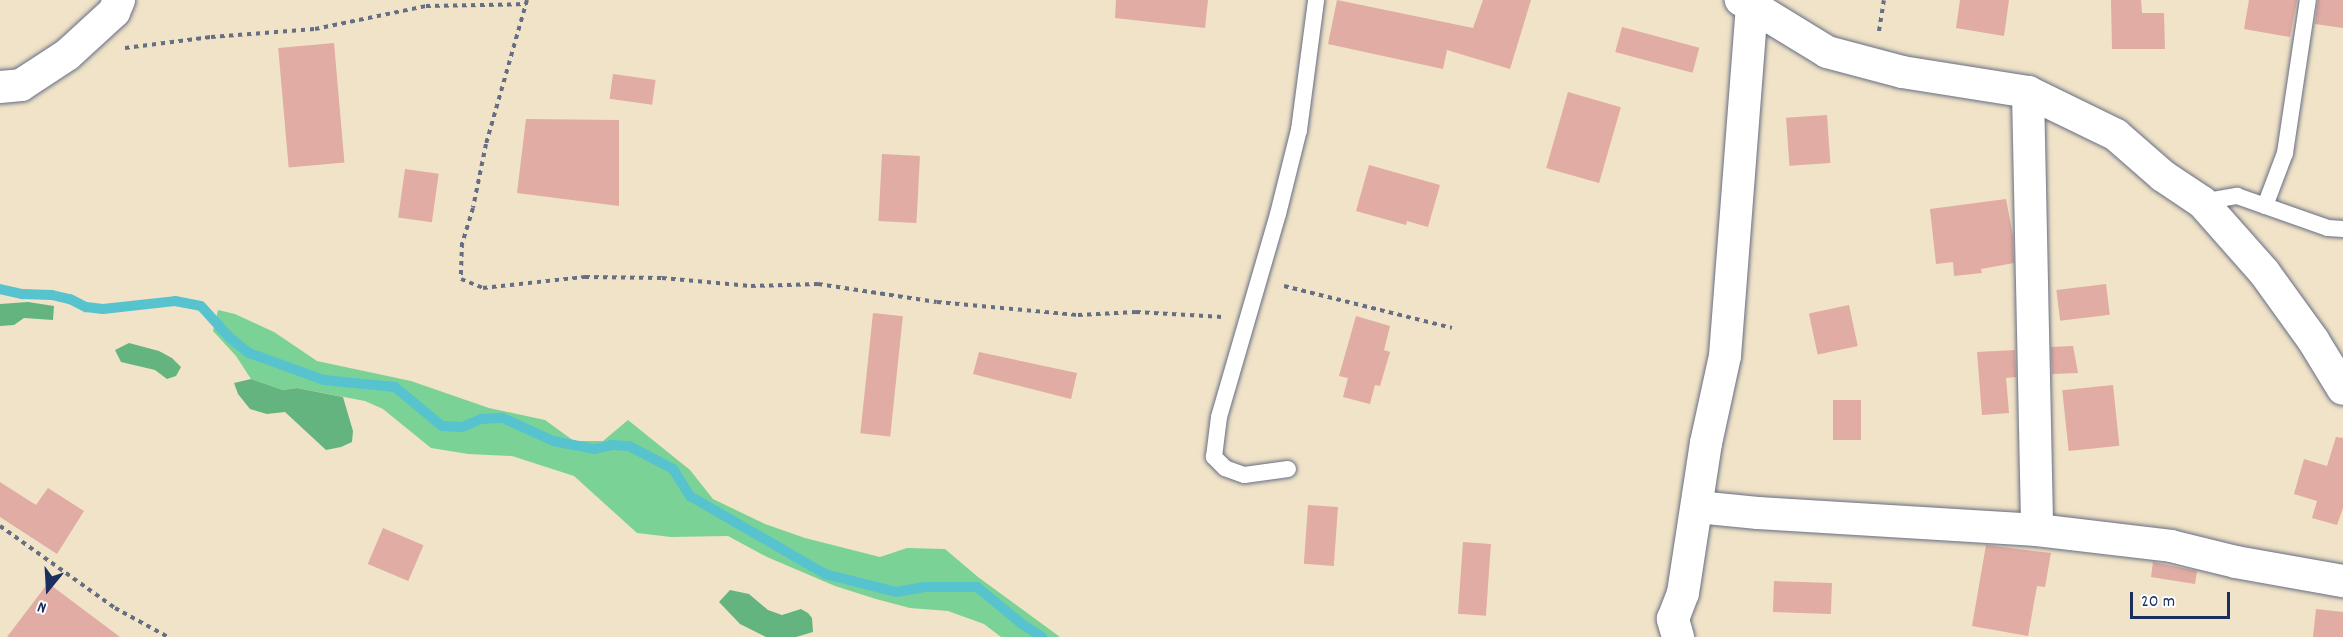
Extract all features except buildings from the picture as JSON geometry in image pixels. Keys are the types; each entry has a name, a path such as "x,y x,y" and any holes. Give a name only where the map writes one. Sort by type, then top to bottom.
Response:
{"street":[{"path":"0,87 21,85 67,55 114,12 119,0"},
{"path":"1678,637 1673,619 1683,593 1706,443 1725,356 1746,3 1827,52 1902,72 2028,92 2116,135 2163,176 2202,202 2264,272 2313,340 2343,389"},
{"path":"2028,92 2037,530"},
{"path":"1697,507 1758,513 2037,530 2171,546 2236,562 2343,581"}],"lane":[{"path":"1288,470 1244,475 1225,468 1214,457 1219,417 1257,278 1278,214 1299,130 1316,0"},
{"path":"2265,206 2285,153 2308,0"},
{"path":"2202,202 2237,196 2328,228 2343,229"}],"path":[{"path":"122,48 211,37 315,29 426,6 527,2 501,84 473,208 462,243 461,279 483,288 585,277 662,278 751,286 818,284 937,302 1078,315 1136,312 1225,317 1248,314"},
{"path":"1257,278 1342,302 1452,328"},
{"path":"0,526 115,608 168,637"}],"green space":[{"path":"28,302 54,306 53,320 24,318 14,325 0,326 0,304"},
{"path":"218,310 235,314 274,332 317,361 411,381 489,408 545,420 574,441 603,441 628,420 690,470 713,499 765,524 805,538 880,557 907,548 945,549 978,577 1060,637 1001,637 984,624 948,611 910,608 876,599 835,586 767,557 728,536 671,537 637,533 574,476 512,456 468,454 431,448 383,409 365,401 297,388 283,390 251,379 236,356 213,331"},
{"path":"129,343 159,351 172,358 181,367 176,376 167,379 155,370 121,362 115,350"},
{"path":"251,379 283,390 297,388 343,397 353,431 352,442 326,450 285,412 267,414 250,409 238,394 234,383"},
{"path":"730,590 749,594 768,610 782,615 801,609 812,618 813,632 796,637 766,637 740,624 719,602"}],"waterway":[{"path":"0,289 22,294 52,295 70,299 86,307 103,309 175,301 201,306 229,337 249,353 324,380 395,387 442,426 462,427 481,419 503,418 553,441 595,449 613,445 629,446 673,469 690,496 825,574 896,592 925,587 977,587 1022,624 1042,637"}]}
